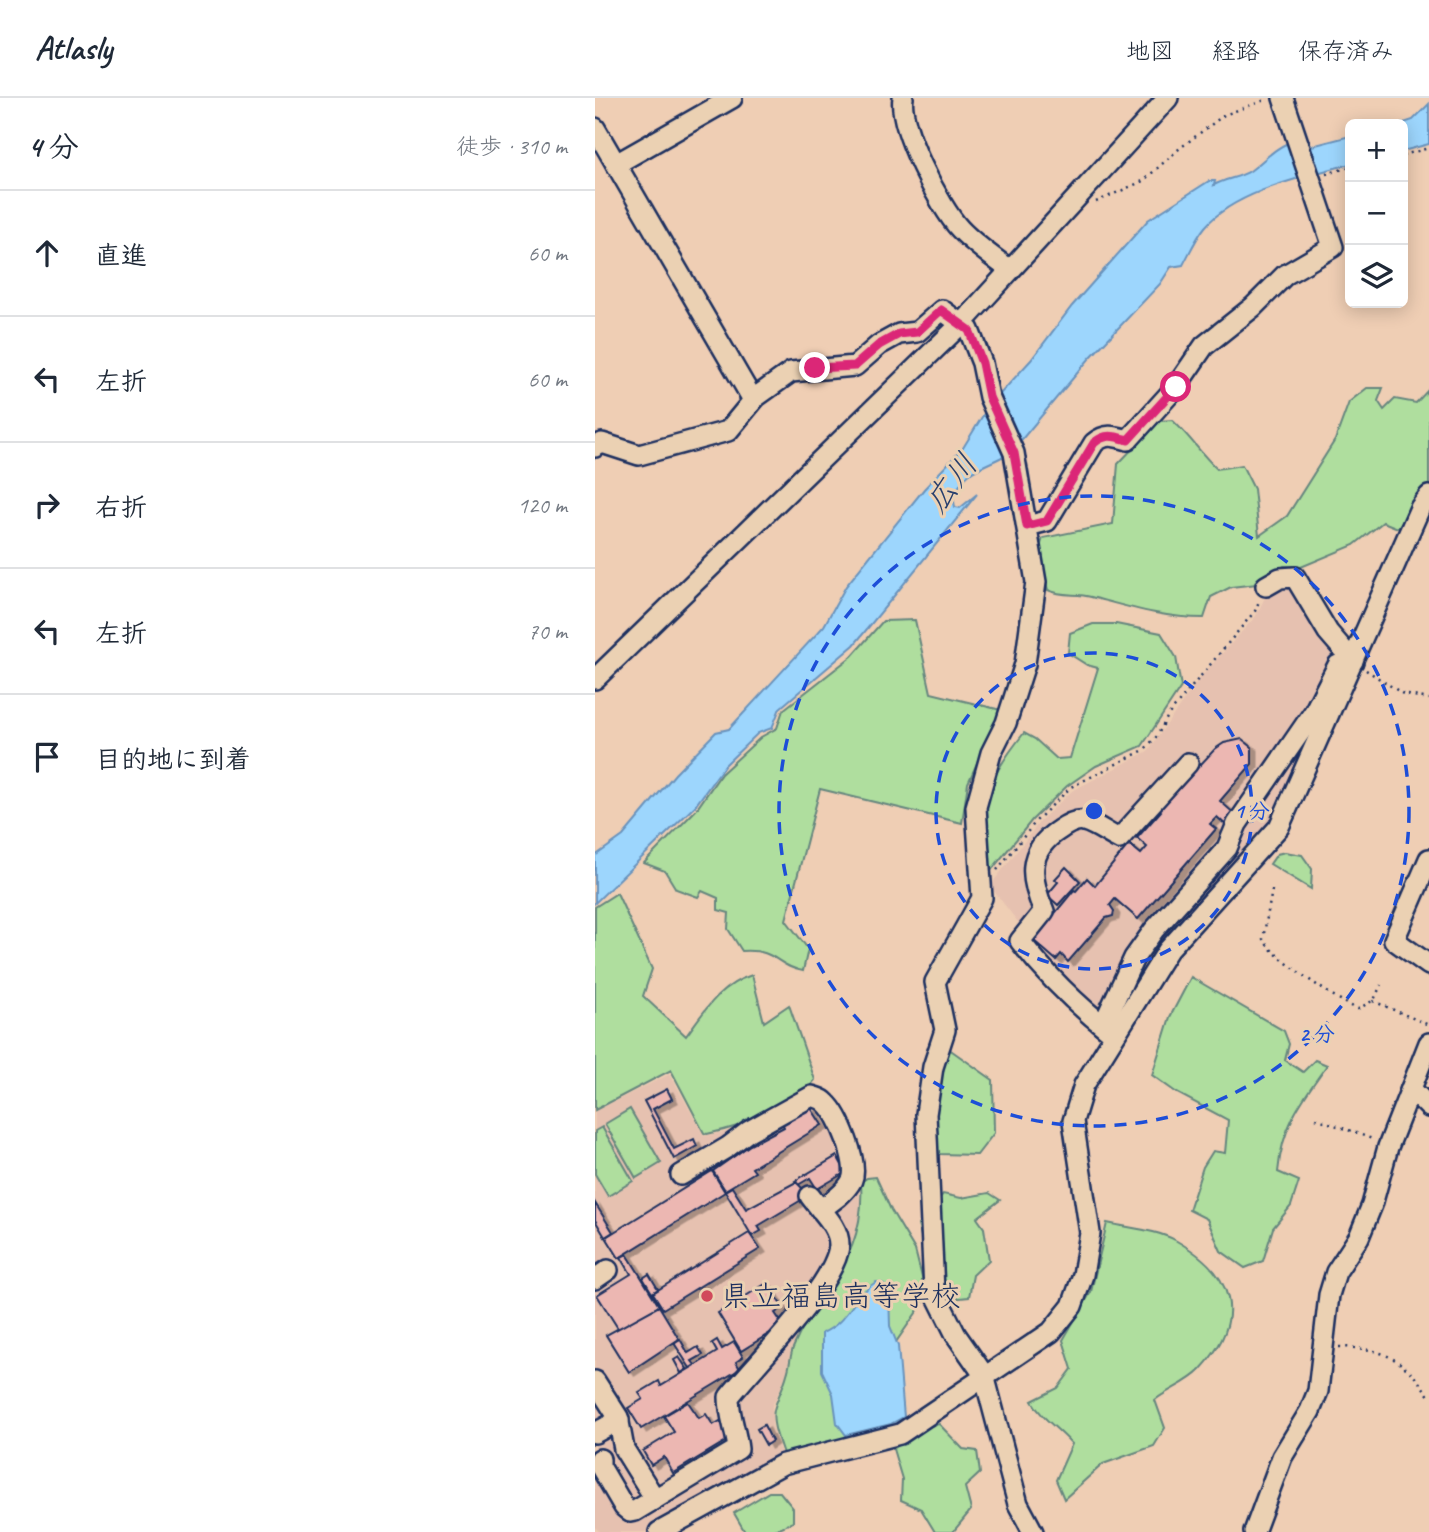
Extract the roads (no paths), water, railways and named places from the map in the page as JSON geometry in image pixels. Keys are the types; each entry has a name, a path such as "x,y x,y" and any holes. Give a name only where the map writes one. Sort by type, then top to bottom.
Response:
{"street":[{"path":"616,164 732,98"},
{"path":"903,98 904,123 913,148 959,228 1010,270"},
{"path":"595,679 963,323 1168,98"},
{"path":"1027,526 1047,521 1094,443 1102,437 1112,435 1128,440 1176,387 1204,346 1253,307 1285,275 1333,247 1283,98"},
{"path":"595,128 753,400"},
{"path":"595,447 603,443 639,456 728,431 753,400 790,372 855,366 879,345 899,334 917,332 941,310 963,323 969,330 982,363 989,397 1014,453 1036,582 1024,664 1006,723 991,753 976,807 982,898 935,982 945,1030 933,1067 926,1114 934,1291 956,1335 984,1375 1018,1504 1033,1532"},
{"path":"1109,1030 1168,950 1279,827 1349,656 1420,508 1429,496"},
{"path":"1266,586 1280,578 1295,577 1328,632 1349,656"},
{"path":"659,1532 783,1464 900,1434 1051,1332 1072,1306 1080,1286 1090,1233 1073,1121 1084,1085 1109,1030 1134,958 1154,930 1227,848 1237,824 1349,656"},
{"path":"1109,1030 1041,969 1020,941 1044,911 1032,885 1037,853 1044,839 1069,823 1083,820 1119,839 1188,763"},
{"path":"1429,859 1394,940 1429,965"},
{"path":"1254,1532 1282,1457 1310,1411 1318,1391 1329,1295 1336,1272 1359,1237 1372,1205 1389,1144 1429,1043"},
{"path":"1411,1089 1429,1107"},
{"path":"623,1446 597,1461 629,1512 738,1449 729,1419 729,1397 779,1341 833,1263 839,1245 836,1229 815,1203 831,1203 851,1181 854,1172 853,1158 835,1114 822,1099 812,1096 749,1131 681,1175"},
{"path":"595,1381 619,1420 623,1446 655,1499"},
{"path":"595,1433 619,1420"}],"water":[{"path":"1429,104 1429,144 1408,150 1408,122"},
{"name":"広川","path":"1345,137 1345,165 1253,194 1218,214 1196,240 1183,265 1171,267 1160,284 1089,359 1018,444 962,481 953,497 955,507 960,508 977,494 854,645 780,708 772,728 758,733 725,765 695,806 595,903 595,856 623,836 675,774 716,732 729,729 824,626 846,586 924,489 963,448 988,407 1031,360 1072,306 1148,220 1209,181 1215,181 1214,185 1246,173 1286,144 1302,142 1312,146"},
{"path":"876,1282 884,1284 889,1291 890,1326 898,1346 904,1417 891,1424 846,1435 837,1423 833,1394 822,1371 822,1333 839,1322 868,1287"}],"place":[{"name":"県立福島高等学校","path":"707,1296"}]}
